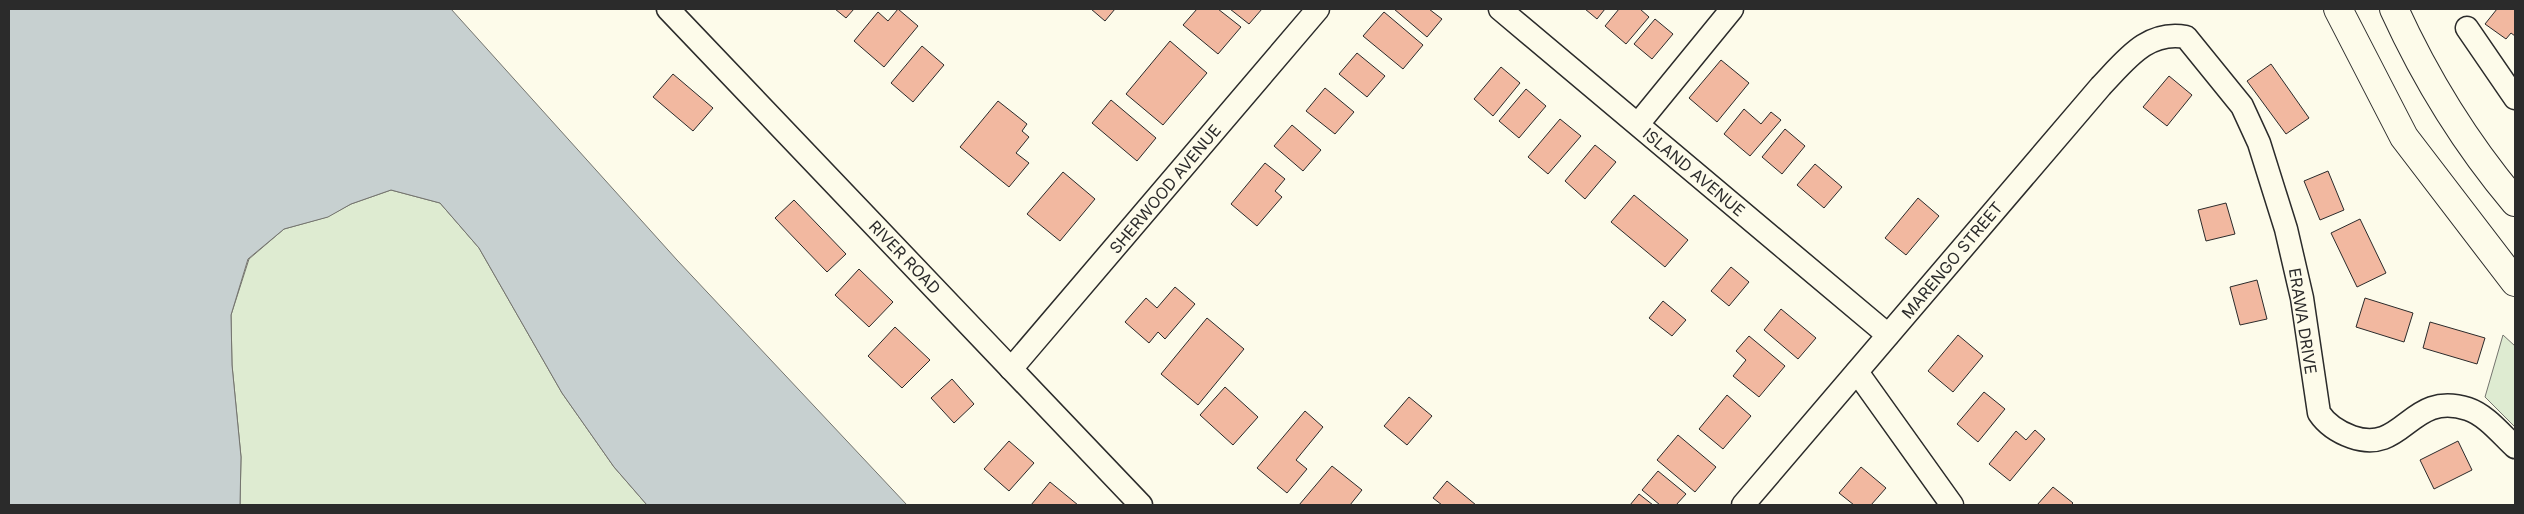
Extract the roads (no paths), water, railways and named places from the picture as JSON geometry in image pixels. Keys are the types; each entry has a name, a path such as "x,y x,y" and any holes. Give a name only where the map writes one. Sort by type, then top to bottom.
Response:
{"highway":[{"path":"2338,9 2404,137 2515,282"},
{"path":"2394,9 2410,43 2456,122 2515,202"}],"street":[{"name":"RIVER ROAD","path":"668,9 1141,505"},
{"name":"SHERWOOD AVENUE","path":"1012,369 1318,9"},
{"name":"ISLAND AVENUE","path":"1500,9 1888,335"},
{"path":"1638,124 1732,9"},
{"path":"2467,28 2515,98"},
{"name":"MARENGO STREET","path":"1743,505 2102,86 2150,40 2162,35 2175,35"},
{"name":"ERAWA DRIVE","path":"2175,35 2186,37 2242,106 2259,143 2286,229 2302,298 2319,413 2326,422 2343,434 2366,442 2375,442 2385,439 2433,406 2452,406 2480,414 2515,448"},
{"path":"1857,372 1952,505"}]}
